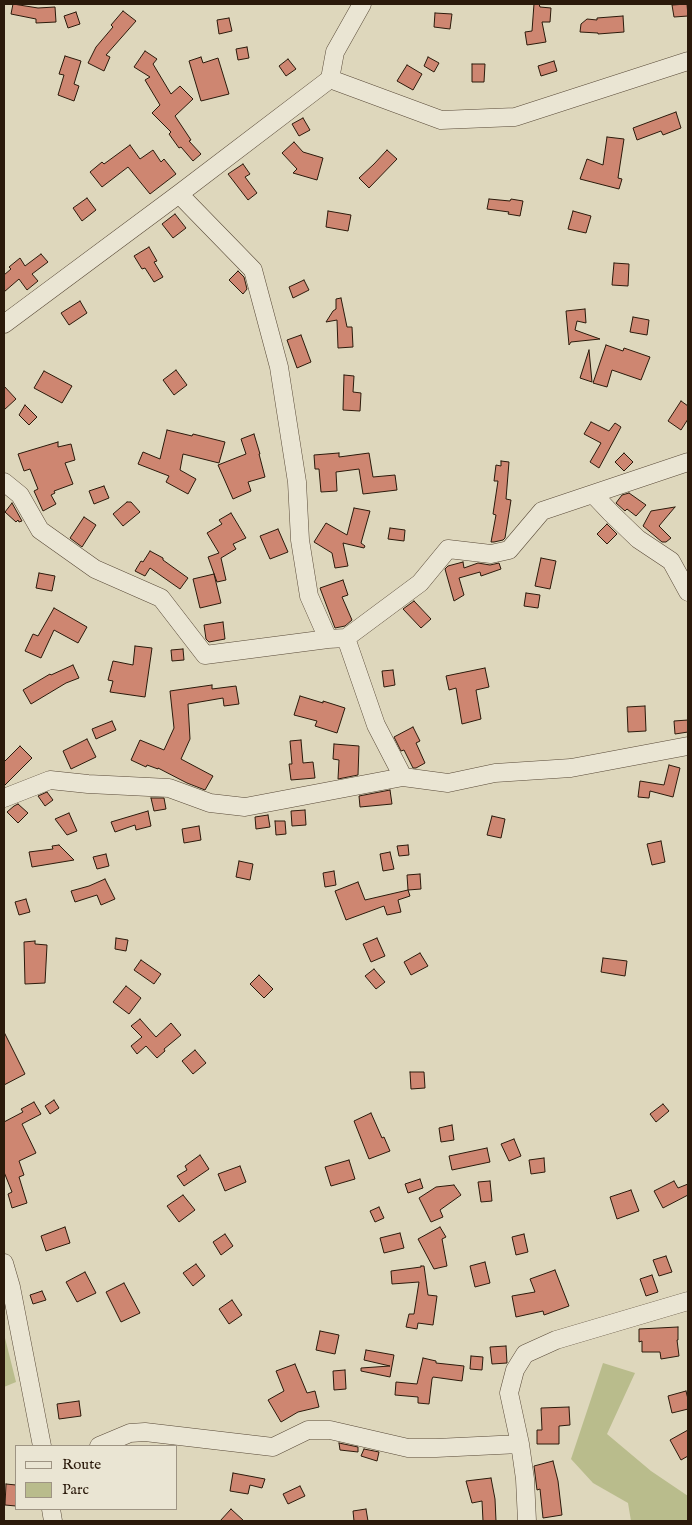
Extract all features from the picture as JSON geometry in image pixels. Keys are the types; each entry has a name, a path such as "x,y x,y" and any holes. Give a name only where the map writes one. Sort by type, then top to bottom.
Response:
{"street":[{"path":"4,324 330,79 335,52 362,4"},
{"path":"330,79 441,120 515,117 688,61"},
{"path":"179,194 253,270 279,367 297,482 300,540 309,596 328,638"},
{"path":"4,482 20,495 40,530 95,569 161,598 205,654 328,638 346,638 420,583 448,549 492,554 509,550 542,511 688,462"},
{"path":"593,494 638,538 671,561 688,592"},
{"path":"346,638 376,725 403,778"},
{"path":"4,798 50,780 169,788 210,803 245,807 403,778 448,783 495,773 571,768 688,746"},
{"path":"4,1263 11,1287 42,1445"},
{"path":"527,1521 525,1479 509,1393 515,1370 525,1354 556,1340 688,1301"},
{"path":"101,1445 130,1433 145,1432 272,1447 308,1430 330,1430 408,1448 520,1444"}],"green space":[{"path":"4,1334 16,1382 4,1387"},
{"path":"603,1363 635,1373 607,1434 651,1471 688,1496 688,1521 631,1521 628,1503 593,1483 571,1459"}],"building":[{"path":"13,4 38,8 55,7 56,22 36,23 36,19 11,14"},
{"path":"534,4 539,4 540,7 551,8 550,22 542,22 546,42 527,45 525,32 532,31"},
{"path":"687,4 688,16 674,17 672,5"},
{"path":"123,11 136,21 106,55 110,57 104,71 88,63 96,47 113,27 111,25"},
{"path":"76,12 80,24 68,28 64,16"},
{"path":"435,13 452,14 450,29 434,27"},
{"path":"623,16 624,32 598,34 580,32 581,24 587,19 597,20 597,18"},
{"path":"229,18 232,31 219,34 217,20"},
{"path":"247,47 249,58 238,60 236,49"},
{"path":"145,51 157,59 153,64 171,94 180,86 193,99 175,116 191,140 189,141 201,154 193,161 181,147 179,148 169,134 171,132 152,113 160,105 145,80 150,77 134,67"},
{"path":"65,56 81,61 74,84 79,86 74,101 58,95 64,75 59,74"},
{"path":"201,57 203,63 218,58 229,94 201,101 189,61"},
{"path":"428,57 439,63 434,72 424,66"},
{"path":"288,59 296,69 286,76 279,66"},
{"path":"554,61 557,71 541,76 538,66"},
{"path":"472,64 485,64 484,82 472,82"},
{"path":"407,65 422,74 413,90 397,81"},
{"path":"676,112 681,128 663,135 661,131 637,140 633,128"},
{"path":"303,118 310,130 299,136 292,124"},
{"path":"607,137 624,139 618,178 622,179 619,189 580,179 587,159 603,165"},
{"path":"294,142 303,152 323,158 317,180 293,173 297,169 282,153"},
{"path":"130,145 140,159 153,150 161,162 164,159 176,174 150,194 128,167 102,187 90,172 102,162 104,164"},
{"path":"387,150 397,159 369,188 359,178"},
{"path":"243,164 250,174 245,177 257,193 248,200 228,174"},
{"path":"87,198 96,210 82,221 73,208"},
{"path":"489,199 523,201 520,216 508,214 509,212 487,209"},
{"path":"328,211 351,215 348,231 326,227"},
{"path":"573,211 591,216 586,233 568,229"},
{"path":"175,214 186,228 173,238 162,224"},
{"path":"149,247 157,261 154,262 163,277 154,282 145,268 142,269 134,256"},
{"path":"41,254 48,262 32,274 38,281 27,290 19,279 4,292 4,275 11,269 9,267 20,258 25,266"},
{"path":"614,263 629,264 628,286 612,285"},
{"path":"238,271 244,277 247,289 243,294 229,280"},
{"path":"304,280 309,290 293,298 289,287"},
{"path":"341,298 347,327 352,327 353,347 338,348 337,320 326,322 336,309 336,299"},
{"path":"80,301 87,313 69,325 61,313"},
{"path":"585,309 586,323 577,321 575,330 600,339 571,342 569,345 566,311"},
{"path":"633,317 649,320 647,335 630,332"},
{"path":"301,335 311,362 297,368 287,340"},
{"path":"606,345 623,351 624,348 650,357 641,380 612,370 607,387 593,383"},
{"path":"589,350 592,382 580,378"},
{"path":"176,370 187,385 174,395 163,380"},
{"path":"44,371 72,386 62,403 34,388"},
{"path":"344,375 354,376 353,392 361,393 360,411 343,410"},
{"path":"4,386 16,399 4,410"},
{"path":"681,401 688,406 688,419 681,430 668,421"},
{"path":"25,405 37,417 29,425 19,415"},
{"path":"591,422 609,431 615,423 621,427 599,468 590,462 601,443 584,434"},
{"path":"167,430 225,442 219,463 183,454 180,470 196,479 188,494 166,482 169,476 138,464 143,452 160,459"},
{"path":"254,434 265,477 248,482 251,491 233,499 218,465 246,454 241,439"},
{"path":"58,442 58,447 71,444 75,460 65,463 73,484 54,491 55,493 51,495 56,504 43,511 34,491 38,489 30,469 24,471 18,454"},
{"path":"339,453 339,457 369,453 373,477 395,475 397,490 363,494 359,469 336,472 337,491 321,492 319,469 315,469 314,455"},
{"path":"624,453 633,462 624,471 615,462"},
{"path":"501,461 509,462 506,499 511,500 505,538 491,542 496,515 493,514 498,481 494,481 496,465 501,466"},
{"path":"104,486 109,498 94,504 89,491"},
{"path":"629,493 646,505 636,516 627,509 625,511 616,503 622,495"},
{"path":"127,502 131,502 140,512 123,526 113,514"},
{"path":"12,503 22,521 19,522 18,520 16,522 5,512"},
{"path":"675,507 659,526 671,538 666,542 662,542 643,526 651,511"},
{"path":"354,508 370,511 361,543 365,546 364,548 343,543 348,566 335,568 332,553 314,542 326,523 347,535"},
{"path":"231,513 246,538 233,544 236,549 221,558 226,580 217,582 208,557 219,553 207,533 222,524 219,520"},
{"path":"84,517 96,525 82,547 70,538"},
{"path":"607,524 617,534 607,544 597,534"},
{"path":"390,528 405,530 404,541 388,539"},
{"path":"278,529 288,552 270,559 260,536"},
{"path":"150,551 163,558 163,560 188,578 180,589 150,568 145,576 135,571"},
{"path":"541,558 556,561 550,589 535,586"},
{"path":"463,562 464,568 478,563 490,565 499,563 501,569 481,576 480,572 459,578 464,595 454,601 445,569 448,566"},
{"path":"39,573 55,576 52,591 36,588"},
{"path":"214,574 221,603 200,608 193,579"},
{"path":"343,580 348,595 342,597 352,620 345,626 335,628 320,588"},
{"path":"526,593 540,595 538,608 524,606"},
{"path":"414,601 431,619 421,628 403,609"},
{"path":"54,608 87,627 78,643 54,630 41,658 25,651 33,634 38,636"},
{"path":"223,622 225,639 209,642 206,639 204,625"},
{"path":"135,646 152,648 145,697 110,692 113,681 108,680 113,661 133,665"},
{"path":"183,649 184,660 172,661 171,650"},
{"path":"73,665 79,678 66,683 31,704 23,690 50,674"},
{"path":"485,668 489,687 476,690 481,719 462,724 456,688 449,690 446,676"},
{"path":"393,670 395,685 384,687 382,671"},
{"path":"212,685 212,689 236,686 239,704 224,706 223,698 188,704 190,739 181,759 213,776 205,790 158,768 147,765 146,767 131,760 140,740 164,750 174,728 170,691"},
{"path":"300,696 345,708 337,733 315,726 317,721 294,715"},
{"path":"645,706 646,731 628,732 627,707"},
{"path":"688,720 688,732 675,734 674,721"},
{"path":"112,721 116,730 96,739 92,729"},
{"path":"413,727 420,741 416,743 425,763 416,768 413,768 404,750 401,751 394,737"},
{"path":"87,739 96,757 71,769 63,751"},
{"path":"301,740 303,763 313,762 315,778 291,780 289,764 292,764 290,741"},
{"path":"334,744 359,746 358,775 338,779 339,760 333,759"},
{"path":"20,746 32,758 4,786 4,762"},
{"path":"669,765 680,768 673,797 650,791 649,798 638,797 640,781 664,785"},
{"path":"390,790 392,804 360,807 359,796"},
{"path":"47,792 53,800 45,806 38,796"},
{"path":"151,798 164,798 166,809 154,811"},
{"path":"18,804 28,813 18,823 7,812"},
{"path":"305,810 306,825 292,826 291,811"},
{"path":"148,811 151,826 136,830 135,825 115,832 111,822"},
{"path":"69,813 77,831 67,835 55,819"},
{"path":"268,815 270,827 256,829 255,817"},
{"path":"492,816 505,819 501,838 487,835"},
{"path":"275,821 285,821 286,834 276,835"},
{"path":"199,826 201,840 184,843 182,829"},
{"path":"661,841 665,862 652,865 647,844"},
{"path":"59,845 74,860 32,867 29,852 53,849 52,846"},
{"path":"408,845 409,855 399,856 397,846"},
{"path":"390,852 394,869 383,871 380,854"},
{"path":"106,854 109,866 97,869 93,857"},
{"path":"239,861 253,864 250,880 236,877"},
{"path":"334,871 336,885 325,887 323,873"},
{"path":"420,874 421,889 408,890 407,875"},
{"path":"105,879 115,899 101,905 97,895 75,902 71,891"},
{"path":"358,882 365,900 408,890 410,896 398,900 401,912 387,915 384,906 346,920 335,891"},
{"path":"26,899 30,912 19,915 15,902"},
{"path":"116,938 128,940 126,951 115,949"},
{"path":"377,938 385,956 371,962 363,944"},
{"path":"35,941 35,944 47,945 45,983 25,984 24,942"},
{"path":"420,953 428,966 411,975 404,962"},
{"path":"603,958 627,961 625,976 601,972"},
{"path":"141,960 161,974 154,984 134,970"},
{"path":"374,969 385,982 376,989 365,976"},
{"path":"259,975 273,989 264,998 250,984"},
{"path":"126,986 141,998 129,1014 113,1002"},
{"path":"140,1019 156,1037 171,1023 181,1035 164,1049 165,1051 157,1058 146,1046 137,1054 131,1046 142,1037 131,1026"},
{"path":"4,1032 25,1074 4,1085"},
{"path":"195,1050 206,1063 193,1074 182,1061"},
{"path":"410,1072 424,1072 425,1088 411,1089"},
{"path":"54,1100 59,1108 50,1114 45,1106"},
{"path":"34,1102 41,1114 22,1124 36,1153 19,1161 24,1175 19,1177 27,1203 12,1208 8,1194 12,1192 4,1172 4,1122 23,1112 21,1109"},
{"path":"663,1104 669,1111 656,1122 650,1114"},
{"path":"371,1113 390,1151 369,1159 354,1121"},
{"path":"452,1125 454,1140 441,1142 439,1128"},
{"path":"514,1139 521,1156 509,1161 501,1144"},
{"path":"487,1148 490,1162 452,1170 449,1156"},
{"path":"200,1155 209,1169 184,1186 177,1176 187,1170 185,1166"},
{"path":"544,1158 545,1172 531,1174 529,1160"},
{"path":"349,1160 355,1179 331,1186 325,1167"},
{"path":"240,1166 246,1182 225,1191 218,1174"},
{"path":"420,1179 423,1188 408,1193 405,1184"},
{"path":"490,1181 492,1201 481,1202 478,1182"},
{"path":"674,1181 678,1188 688,1184 688,1195 663,1208 654,1191"},
{"path":"454,1185 461,1195 440,1210 443,1217 431,1222 419,1198 436,1187"},
{"path":"631,1190 639,1211 617,1219 610,1197"},
{"path":"183,1195 195,1210 179,1222 167,1206"},
{"path":"379,1207 384,1218 375,1222 370,1211"},
{"path":"65,1227 70,1243 46,1251 41,1236"},
{"path":"440,1227 446,1237 442,1239 447,1266 434,1269 418,1239"},
{"path":"400,1233 404,1248 384,1253 380,1238"},
{"path":"225,1234 233,1246 221,1255 213,1242"},
{"path":"524,1234 528,1252 516,1255 512,1237"},
{"path":"666,1256 672,1272 659,1276 653,1260"},
{"path":"485,1262 490,1283 475,1287 470,1266"},
{"path":"196,1264 205,1276 193,1286 183,1273"},
{"path":"424,1266 428,1295 437,1296 433,1325 418,1323 417,1329 406,1327 409,1314 414,1314 419,1282 392,1284 391,1271"},
{"path":"555,1270 569,1306 544,1315 543,1311 516,1317 512,1296 535,1292 530,1279"},
{"path":"85,1272 96,1293 77,1302 66,1282"},
{"path":"652,1275 658,1292 646,1296 640,1279"},
{"path":"124,1283 140,1313 121,1322 106,1292"},
{"path":"42,1291 46,1300 33,1304 30,1295"},
{"path":"232,1300 242,1315 229,1324 219,1309"},
{"path":"678,1327 679,1356 661,1359 660,1352 642,1352 642,1341 639,1342 639,1329"},
{"path":"320,1331 339,1335 335,1354 316,1350"},
{"path":"506,1346 507,1363 492,1364 490,1347"},
{"path":"366,1350 394,1355 390,1377 361,1371 361,1368 390,1366 364,1360"},
{"path":"471,1356 483,1357 482,1370 470,1369"},
{"path":"423,1358 436,1361 436,1363 464,1366 462,1381 433,1377 429,1404 418,1403 418,1397 395,1395 396,1382 417,1384"},
{"path":"295,1364 307,1393 315,1391 319,1407 298,1412 281,1422 268,1400 284,1391 276,1371"},
{"path":"345,1370 346,1389 334,1390 333,1371"},
{"path":"686,1391 688,1409 672,1413 668,1396"},
{"path":"79,1401 81,1416 59,1419 57,1404"},
{"path":"569,1407 570,1425 559,1426 559,1444 537,1444 537,1430 542,1430 541,1408"},
{"path":"688,1430 688,1456 681,1460 670,1440"},
{"path":"339,1443 358,1447 358,1452 340,1450"},
{"path":"364,1449 379,1452 377,1461 361,1456"},
{"path":"553,1461 558,1481 562,1515 543,1518 540,1489 537,1490 534,1466"},
{"path":"233,1473 265,1479 262,1488 250,1485 248,1494 230,1491"},
{"path":"491,1478 495,1499 496,1521 483,1521 482,1501 472,1503 466,1481"},
{"path":"6,1484 15,1485 15,1506 5,1505"},
{"path":"300,1486 305,1496 288,1504 283,1494"},
{"path":"231,1509 244,1521 220,1521"},
{"path":"366,1509 368,1521 354,1521 353,1511"}]}
